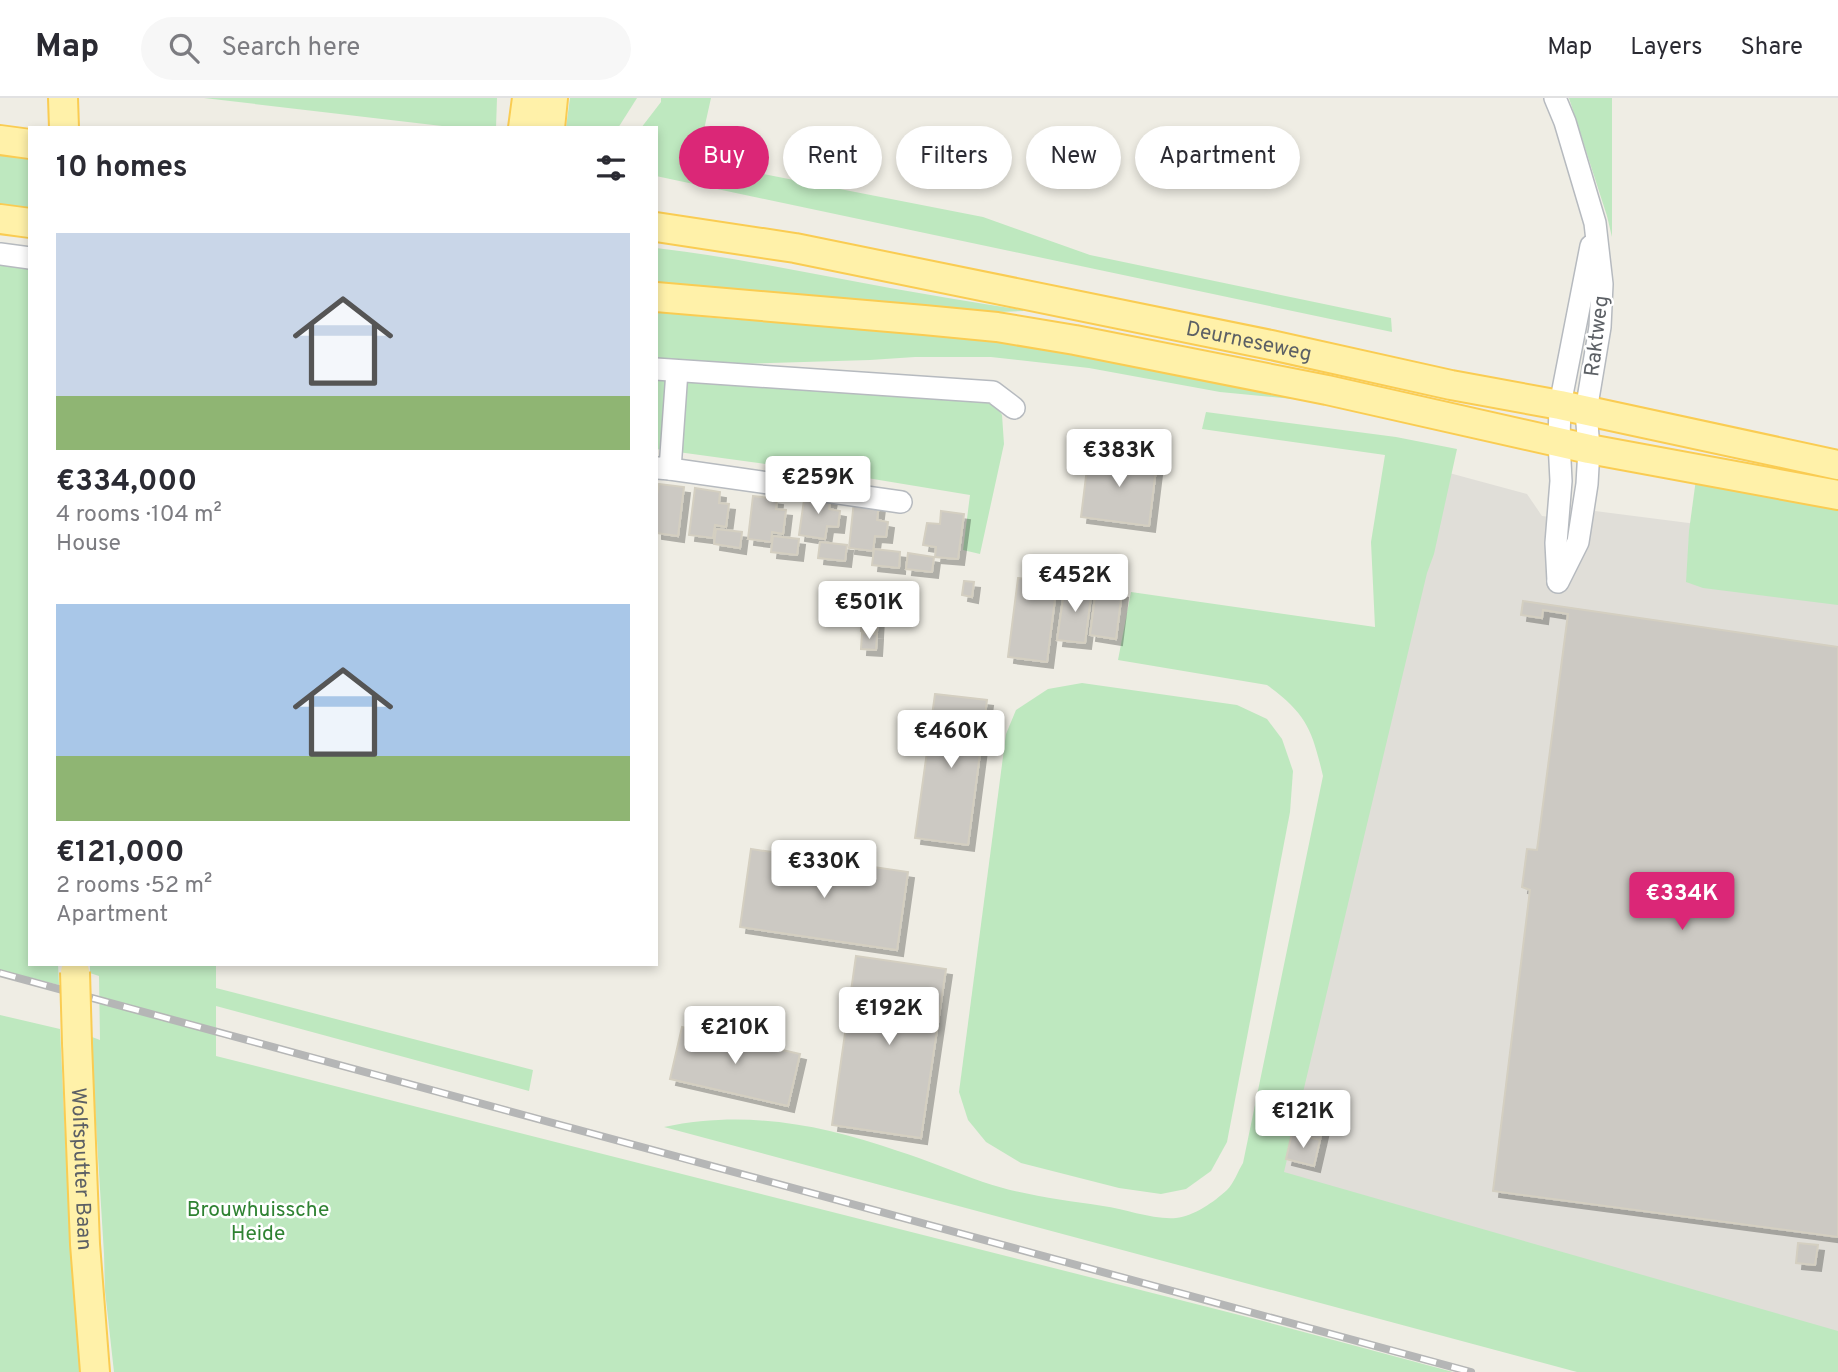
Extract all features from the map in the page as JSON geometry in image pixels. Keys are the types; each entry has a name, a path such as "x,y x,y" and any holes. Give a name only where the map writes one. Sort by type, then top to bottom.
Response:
{"main road":[{"path":"64,98 64,126"},
{"path":"523,126 527,98"},
{"path":"550,126 553,98"},
{"path":"0,140 28,144"},
{"path":"0,219 28,223"},
{"name":"Deurneseweg","path":"658,227 808,250 1838,465"},
{"name":"Deurneseweg","path":"658,298 1023,331 1327,390 1589,449 1838,495"},
{"name":"Wolfsputter Baan","path":"75,968 85,1244 95,1372"}],"street":[{"name":"Raktweg","path":"1555,98 1565,122 1595,223 1602,284 1600,327 1559,442"},
{"path":"0,254 28,258"},
{"path":"901,502 663,468 667,370 993,392 1014,408"},
{"name":"Raktweg","path":"1573,408 1589,449"},
{"path":"1559,442 1561,481 1556,543 1558,582 1577,542 1587,484 1589,449"}],"shaded area":[{"path":"1416,464 1527,494 1542,516 1592,522 1595,511 1720,527 1838,555 1838,1372 1238,1256"}],"green space":[{"path":"204,98 497,98 496,126 442,126"},
{"path":"570,98 637,98 619,126 566,126"},
{"path":"661,98 711,98 705,126 679,126 679,181 658,176 658,126 643,126 661,102"},
{"path":"1569,98 1612,98 1612,237 1607,216"},
{"path":"0,154 28,157 28,208 0,204"},
{"path":"769,175 783,178 783,189 840,189 983,217 1090,255 1391,318 1392,332 717,189 769,189"},
{"path":"658,248 1024,311 873,305 658,286"},
{"path":"0,264 28,268 28,966 58,966 59,985 0,970"},
{"path":"658,312 726,319 990,335 1285,393 1303,400 1220,392 1089,368 991,357 915,357 738,364 658,362"},
{"path":"658,380 984,398 996,406 1002,415 1004,444 980,554 963,550 970,495 855,476 658,449"},
{"path":"1206,412 1396,437 1457,449 1284,1172 1838,1331 1838,1372 1577,1372 664,1127 694,1122 754,1120 811,1127 869,1142 1012,1190 1158,1217 1176,1218 1190,1214 1210,1204 1229,1187 1243,1163 1323,776 1306,724 1291,705 1267,685 1118,660 1131,592 1375,627 1371,542 1385,455 1202,429"},
{"path":"1696,479 1838,496 1838,605 1703,588 1686,582"},
{"path":"1082,683 1237,705 1267,719 1282,739 1293,771 1290,812 1227,1142 1211,1171 1186,1189 1161,1194 1119,1188 1021,1163 986,1142 968,1120 959,1092 1006,734 1016,710 1048,689"},
{"name":"Brouwhuissche Heide","path":"90,966 216,966 216,988 533,1070 529,1091 216,1006 216,1056 1263,1321 1453,1372 114,1372 105,1291 92,1059 92,1037 100,1040 99,976 90,973"},
{"path":"0,1015 60,1029 81,1372 0,1372"}],"building":[{"path":"1089,452 1157,461 1149,526 1081,517"},
{"path":"659,484 684,487 678,536 658,533"},
{"path":"695,488 720,492 719,503 729,504 726,527 715,525 713,538 689,535"},
{"path":"805,493 831,497 829,509 840,511 838,527 827,526 825,539 799,535"},
{"path":"753,496 777,499 776,509 786,510 783,534 772,532 771,542 748,539"},
{"path":"854,501 879,504 877,520 888,522 886,537 875,536 873,551 849,548"},
{"path":"941,511 964,514 958,559 935,557 936,547 923,545 927,523 940,524"},
{"path":"716,529 742,532 740,548 714,544"},
{"path":"773,536 799,539 797,555 771,552"},
{"path":"820,542 847,545 845,561 818,558"},
{"path":"874,549 900,552 899,568 872,565"},
{"path":"908,553 934,557 932,572 906,569"},
{"path":"1018,578 1057,583 1047,662 1008,657"},
{"path":"964,581 974,582 972,597 962,595"},
{"path":"1065,585 1092,589 1085,643 1057,640"},
{"path":"1096,589 1122,592 1116,639 1090,635"},
{"path":"863,597 879,598 877,632 861,631"},
{"path":"1523,601 1838,647 1838,1237 1493,1191 1530,890 1522,887 1527,849 1537,850 1568,614 1543,610 1542,618 1521,615"},
{"path":"862,633 877,634 876,650 861,649"},
{"path":"935,694 987,700 968,845 915,838"},
{"path":"751,849 908,872 897,950 740,927"},
{"path":"856,956 946,969 921,1138 832,1125"},
{"path":"682,1027 800,1054 788,1106 670,1079"},
{"path":"1298,1107 1326,1114 1320,1140 1292,1133"},
{"path":"1292,1133 1320,1140 1314,1166 1286,1159"},
{"path":"1798,1243 1818,1245 1815,1265 1796,1263"}],"railway":[{"path":"0,973 1471,1372"}]}
